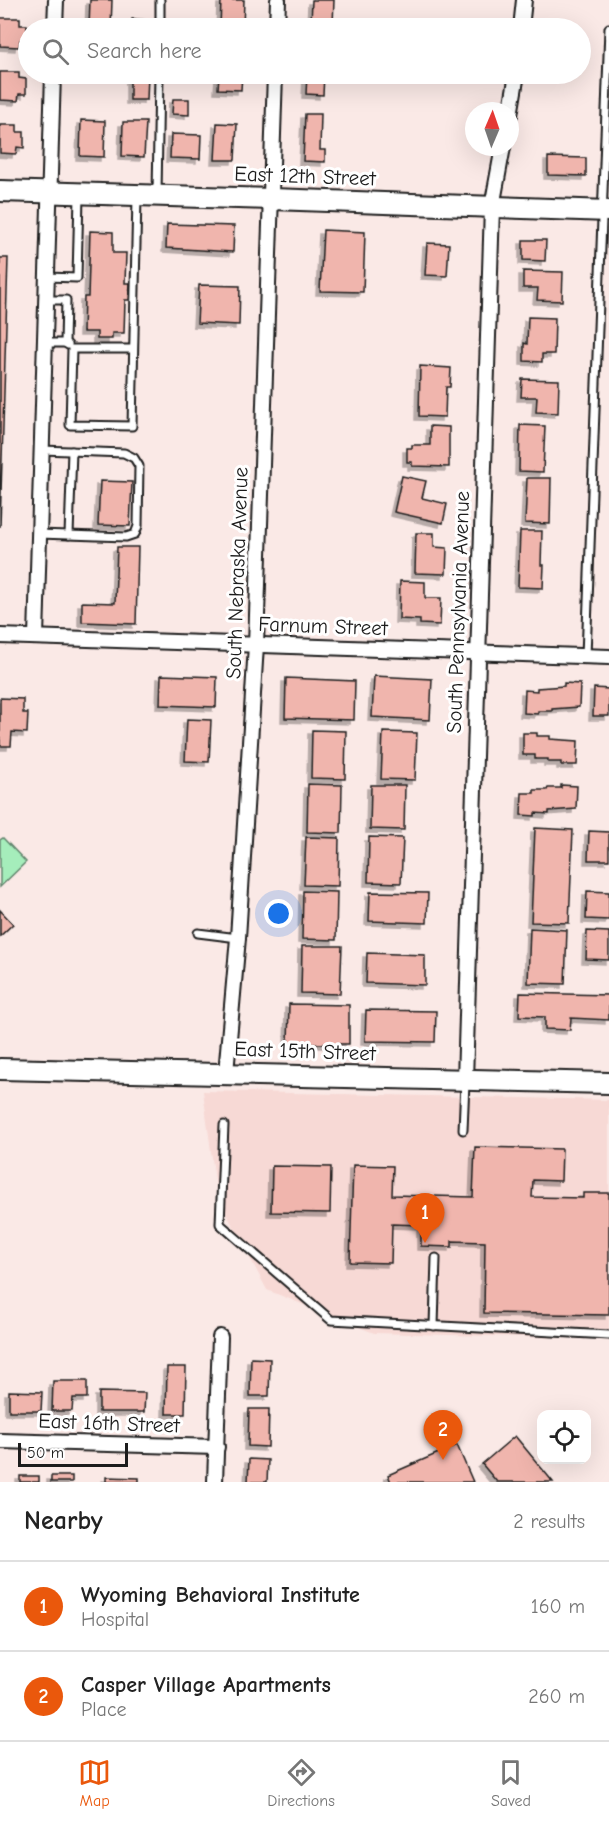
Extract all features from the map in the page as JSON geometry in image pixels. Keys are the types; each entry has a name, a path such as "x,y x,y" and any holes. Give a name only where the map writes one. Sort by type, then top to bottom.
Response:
{"street":[{"path":"55,18 56,0"},
{"path":"277,18 278,0"},
{"path":"522,18 524,0"},
{"path":"36,637 53,84"},
{"name":"South Nebraska Avenue","path":"226,1073 238,938 256,645 276,84"},
{"path":"513,102 516,84"},
{"name":"South Pennsylvania Avenue","path":"465,1080 492,207 501,156"},
{"name":"East 12th Street","path":"0,191 606,211"},
{"name":"Farnum Street","path":"0,636 609,657"},
{"name":"East 15th Street","path":"0,1069 609,1083"},
{"path":"215,1482 220,1337"},
{"name":"East 16th Street","path":"0,1441 217,1447"}],"lane":[{"path":"160,0 160,18"},
{"path":"586,656 606,211 609,28"},
{"path":"157,195 159,84"},
{"path":"47,277 77,278 79,193"},
{"path":"72,349 70,425 132,426 137,195"},
{"path":"46,300 66,300 65,343"},
{"path":"45,343 65,343 72,349 134,349"},
{"path":"39,534 126,537 135,534 138,526 139,466 134,458 124,453 42,450"},
{"path":"69,535 72,451"},
{"path":"198,933 238,938"},
{"path":"463,1130 465,1080"},
{"path":"224,1125 220,1224 331,1320 609,1335"},
{"path":"434,1326 436,1258"}],"shaded area":[{"path":"203,1091 609,1100 609,1339 374,1333 267,1290 217,1196"}],"green space":[{"path":"3,838 26,862 0,887 0,840"}],"building":[{"path":"90,0 112,0 111,18 89,18"},
{"path":"221,0 244,0 243,18 220,18"},
{"path":"312,0 334,0 333,18 311,18"},
{"path":"0,18 18,18 18,47 0,46"},
{"path":"0,72 18,72 18,84 26,84 26,94 19,94 18,101 0,100"},
{"path":"130,84 148,84 147,100 130,100"},
{"path":"218,84 241,84 241,90 218,89"},
{"path":"306,84 324,84 323,95 306,94"},
{"path":"173,99 189,99 189,115 172,114"},
{"path":"305,114 321,114 320,150 325,150 325,162 303,161"},
{"path":"81,120 105,121 104,157 80,156"},
{"path":"123,122 146,122 144,157 122,156"},
{"path":"217,123 237,124 235,160 215,160"},
{"path":"0,125 17,125 17,132 24,132 24,148 17,147 16,154 0,153"},
{"path":"171,134 201,135 200,159 170,158"},
{"path":"548,157 586,158 586,176 548,175"},
{"path":"167,224 234,226 233,252 166,248"},
{"path":"323,230 365,232 363,292 320,291"},
{"path":"90,231 113,232 113,253 126,253 125,283 130,283 129,300 125,300 124,333 112,333 112,339 97,339 97,332 83,332 84,297 88,297"},
{"path":"523,240 546,240 545,261 523,260"},
{"path":"427,243 449,244 447,276 425,275"},
{"path":"0,258 8,258 0,527"},
{"path":"523,271 563,272 562,301 537,300 538,288 523,288"},
{"path":"199,285 240,286 239,325 197,323"},
{"path":"528,317 555,318 554,354 542,354 542,362 524,361"},
{"path":"420,366 451,368 450,387 446,387 445,417 419,416"},
{"path":"522,379 559,380 558,413 536,412 537,397 521,397"},
{"path":"520,425 545,426 543,472 519,471"},
{"path":"430,426 449,427 449,467 412,466 412,462 407,462 407,448 412,448 412,445 430,445"},
{"path":"402,476 426,481 422,498 447,504 443,523 394,512"},
{"path":"527,478 551,478 550,524 525,523"},
{"path":"100,481 132,482 130,526 98,525"},
{"path":"520,531 542,531 543,588 518,587"},
{"path":"416,533 434,533 434,547 447,548 446,574 415,573"},
{"path":"117,547 138,547 136,624 82,622 82,602 115,603"},
{"path":"400,581 425,582 425,598 441,598 440,625 420,624 420,620 399,619"},
{"path":"161,675 217,677 216,707 160,705"},
{"path":"374,676 432,679 430,720 372,717"},
{"path":"286,678 355,681 354,720 285,718"},
{"path":"564,683 580,684 579,707 538,711 538,714 524,713 525,690 537,691 537,688 564,686"},
{"path":"594,688 609,689 609,716 593,716"},
{"path":"0,698 23,699 23,713 28,713 27,733 12,732 11,746 0,746"},
{"path":"187,719 211,720 209,762 185,761"},
{"path":"312,730 346,731 345,779 311,778"},
{"path":"383,732 417,733 415,780 381,779"},
{"path":"523,733 537,733 537,736 550,736 550,739 578,741 577,765 561,765 561,762 548,762 548,759 535,759 535,755 523,755"},
{"path":"308,784 342,785 341,833 307,832"},
{"path":"371,785 405,785 404,830 370,829"},
{"path":"561,785 577,786 576,809 549,811 549,814 535,813 535,816 521,815 522,793 561,788"},
{"path":"535,828 573,830 569,923 531,922"},
{"path":"589,831 609,832 609,860 588,860"},
{"path":"306,837 339,838 338,886 304,885"},
{"path":"369,837 403,838 401,883 368,882"},
{"path":"303,891 337,892 336,940 302,939"},
{"path":"587,891 609,892 609,920 586,919"},
{"path":"370,892 428,893 427,923 369,921"},
{"path":"0,910 13,924 0,936"},
{"path":"530,928 567,930 565,984 528,983"},
{"path":"587,931 609,932 609,960 586,959"},
{"path":"302,946 342,946 340,994 301,993"},
{"path":"367,953 425,955 425,985 366,983"},
{"path":"520,993 609,995 609,1020 571,1018 570,1030 545,1029 545,1017 519,1016"},
{"path":"289,1004 349,1005 349,1044 288,1044"},
{"path":"366,1010 436,1011 435,1042 365,1041"},
{"path":"475,1147 562,1149 561,1181 533,1180 532,1197 583,1198 583,1193 609,1193 609,1315 484,1313 485,1242 452,1241 452,1247 421,1246 421,1225 392,1224 391,1263 350,1262 353,1165 393,1166 392,1195 473,1197"},
{"path":"272,1166 331,1167 330,1213 271,1212"},
{"path":"251,1358 270,1359 269,1396 250,1396"},
{"path":"167,1367 186,1367 185,1414 166,1414"},
{"path":"53,1381 87,1381 87,1398 73,1398 72,1411 52,1411"},
{"path":"9,1391 42,1392 41,1411 9,1411"},
{"path":"99,1392 145,1393 144,1412 99,1412"},
{"path":"249,1409 269,1409 268,1447 248,1446"},
{"path":"515,1436 553,1482 497,1482 482,1464"},
{"path":"457,1445 473,1482 391,1482 388,1475"},
{"path":"249,1459 268,1460 267,1482 248,1482"},
{"path":"20,1476 39,1476 39,1482 20,1482"},
{"path":"51,1476 72,1476 72,1482 51,1482"},
{"path":"106,1477 139,1478 139,1482 106,1482"}],"place":[{"name":"Wyoming Behavioral Institute","path":"425,1243"},
{"name":"Casper Village Apartments","path":"443,1460"}]}
